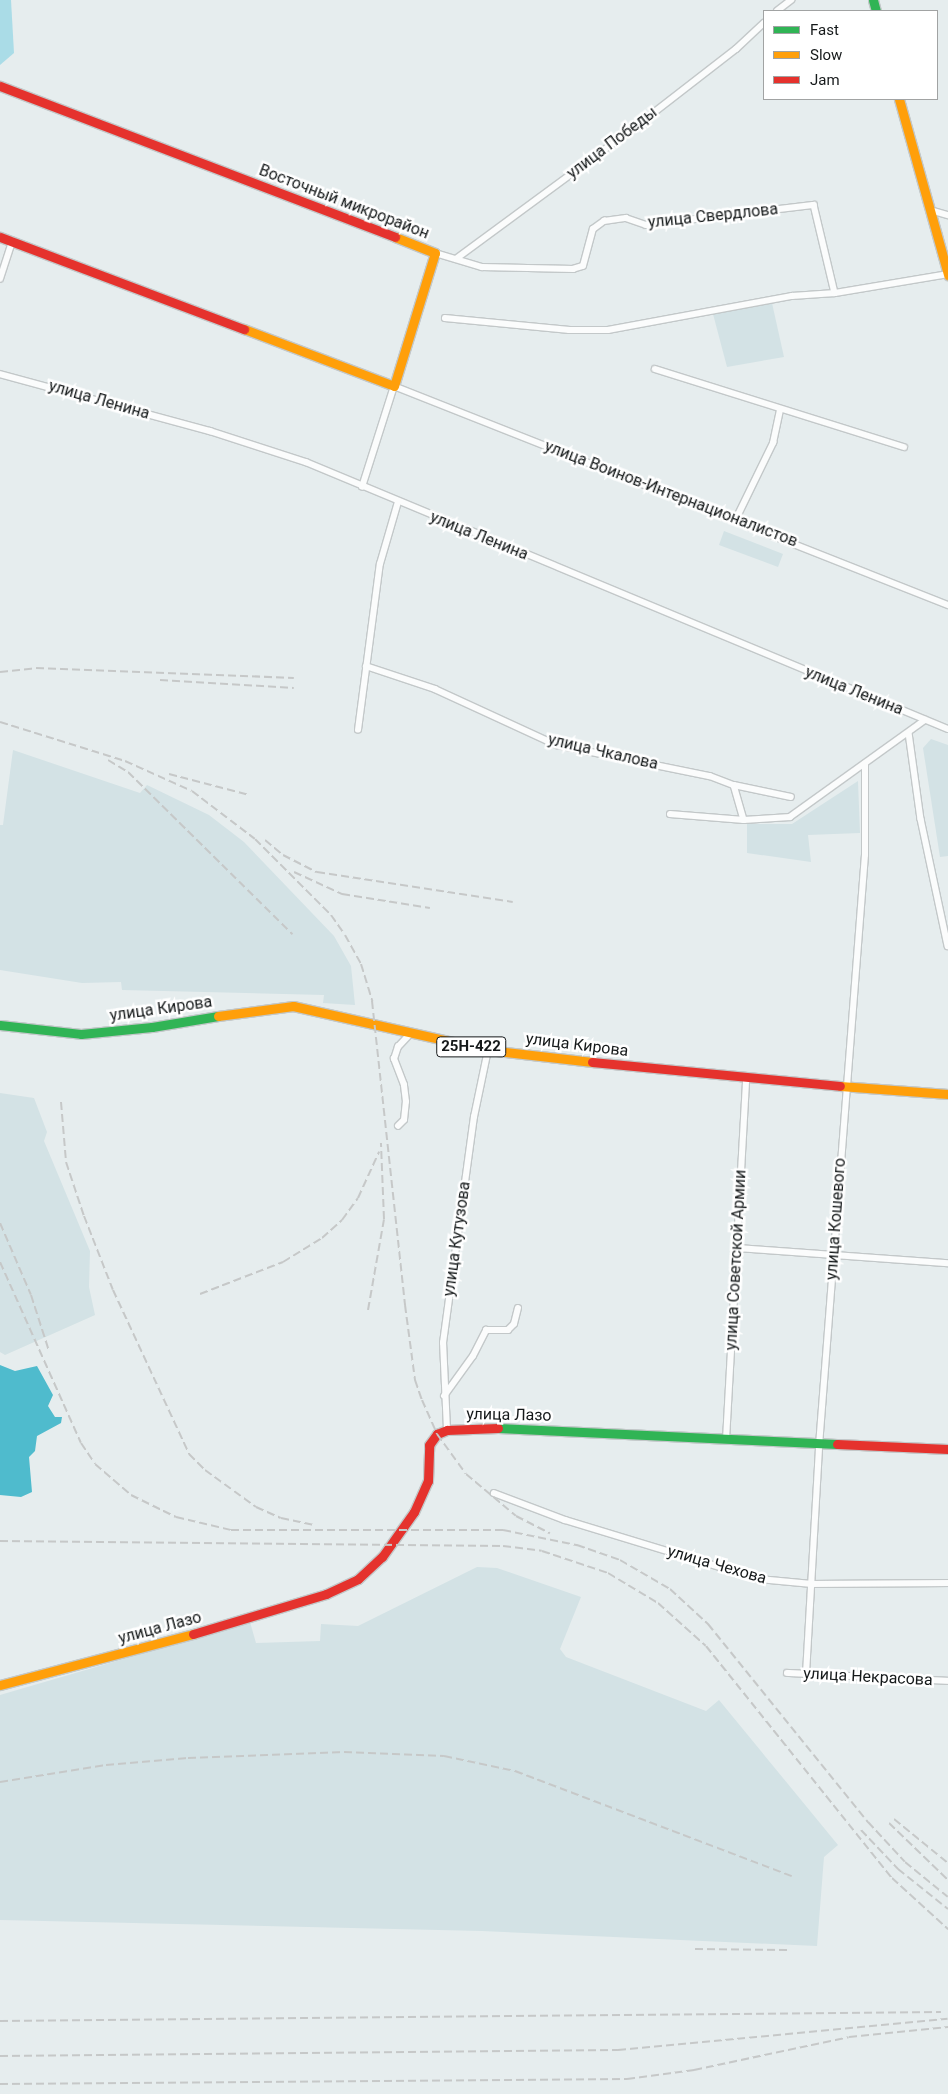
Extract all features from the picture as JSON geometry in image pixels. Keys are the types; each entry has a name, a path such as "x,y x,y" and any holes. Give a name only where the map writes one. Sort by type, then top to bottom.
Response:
{"street":[{"path":"778,10 791,0"},
{"name":"улица Победы","path":"456,259 638,125 736,49 763,24"},
{"name":"Восточный микрорайон","path":"0,86 435,253 394,386"},
{"path":"445,318 559,329 608,330 792,296 835,293 948,275 899,100"},
{"name":"улица Свердлова","path":"435,253 482,267 573,269 582,266 593,229 604,221 626,218 646,225 814,205 835,293"},
{"path":"930,210 948,215"},
{"path":"0,237 394,386 362,488"},
{"path":"0,278 12,241"},
{"path":"655,370 904,447"},
{"name":"улица Ленина","path":"0,374 210,431 306,462 362,488 948,729"},
{"name":"улица Воинов-Интернационалистов","path":"394,386 736,519 948,605"},
{"path":"736,519 773,443 780,410"},
{"path":"358,730 380,564 398,502"},
{"name":"улица Чкалова","path":"366,666 435,689 557,745 710,776 734,785 791,797"},
{"path":"670,814 744,820 790,817 925,720"},
{"path":"908,733 921,819 948,946"},
{"name":"улица Кошевого","path":"806,1674 819,1446 865,855 865,764"},
{"path":"734,785 744,820"},
{"name":"улица Кирова","path":"0,1025 43,1032 81,1034 152,1027 267,1007 293,1006 317,1009 410,1034 488,1050 746,1079 846,1088 948,1094"},
{"path":"398,1126 404,1120 406,1102 404,1085 394,1059 398,1047 410,1034"},
{"name":"улица Кутузова","path":"447,1430 443,1343 474,1116 488,1050"},
{"name":"улица Советской Армии","path":"726,1440 746,1079"},
{"path":"737,1248 948,1263"},
{"path":"444,1396 473,1356 486,1330 508,1330 514,1324 518,1308"},
{"name":"улица Лазо","path":"0,1685 248,1620 352,1583 376,1564 414,1512 428,1482 429,1445 437,1434 447,1430 480,1427 819,1446 948,1449"},
{"name":"улица Чехова","path":"494,1493 565,1520 760,1579 812,1584 948,1583"},
{"name":"улица Некрасова","path":"787,1674 948,1681"}],"shaded area":[{"path":"0,0 11,0 14,53 0,65"},
{"path":"772,303 784,357 727,367 713,314"},
{"path":"724,531 783,554 778,567 719,545"},
{"path":"931,739 948,745 948,856 940,857 923,748"},
{"path":"13,750 140,793 147,785 209,815 244,842 334,936 351,966 355,1005 323,1003 324,995 122,990 121,982 82,983 0,970 0,825 3,825"},
{"path":"858,781 860,833 808,835 811,862 747,853 747,824 792,824"},
{"path":"0,1093 34,1098 47,1132 44,1141 90,1251 89,1287 95,1315 5,1355 0,1352"},
{"path":"477,1567 497,1568 581,1597 560,1649 566,1657 706,1711 719,1700 838,1845 824,1857 817,1946 482,1931 0,1920 0,1695 250,1622 256,1643 320,1641 321,1624 358,1626"}],"water":[{"path":"0,1365 15,1371 37,1366 53,1395 48,1406 55,1417 62,1417 61,1423 37,1436 35,1451 29,1457 32,1492 21,1497 0,1495"}],"railway":[{"path":"0,672 36,668 294,678"},
{"path":"160,680 294,688"},
{"path":"0,722 125,761 192,791 255,839 331,915 345,935 361,964 372,1001 415,1380 437,1434 466,1474 516,1516 550,1533"},
{"path":"108,760 128,772 292,934"},
{"path":"169,774 249,795"},
{"path":"265,840 283,855 317,872 513,902"},
{"path":"294,872 342,894 430,908"},
{"path":"61,1102 66,1162 84,1216 113,1290 189,1454 205,1470 256,1507 281,1518 315,1525"},
{"path":"368,1310 384,1219 381,1143"},
{"path":"200,1294 283,1262 322,1238 342,1220 358,1198 379,1152"},
{"path":"0,1223 31,1295 49,1351"},
{"path":"0,1262 81,1443 95,1464 131,1495 176,1517 231,1530 503,1530 577,1545 620,1560 670,1589 708,1624 868,1822 905,1862 948,1897"},
{"path":"0,1541 503,1546 542,1551 608,1573 658,1603 706,1646 892,1878 948,1929"},
{"path":"0,1782 106,1765 188,1758 344,1752 444,1756 515,1771 792,1876"},
{"path":"894,1819 948,1863"},
{"path":"889,1823 948,1880"},
{"path":"861,1830 898,1869 948,1909"},
{"path":"695,1949 787,1950"},
{"path":"0,2021 941,2012"},
{"path":"0,2056 618,2050 948,2019"},
{"path":"0,2084 627,2079 694,2070 849,2037 948,2027"}],"traffic: fast":[{"path":"873,0 876,10"},
{"path":"0,1025 81,1034 152,1027 218,1016"},
{"path":"498,1428 837,1444"}],"traffic: slow":[{"path":"899,100 948,275"},
{"path":"244,329 394,386 435,253 395,237"},
{"path":"218,1016 293,1006 488,1050 592,1062"},
{"path":"840,1086 948,1094"},
{"path":"0,1685 193,1634"}],"traffic: jam":[{"path":"0,86 395,237"},
{"path":"0,237 244,329"},
{"path":"592,1062 840,1086"},
{"path":"193,1634 326,1594 358,1579 382,1557 414,1512 428,1481 429,1445 437,1434 447,1430 498,1428"},
{"path":"837,1444 948,1449"}]}
